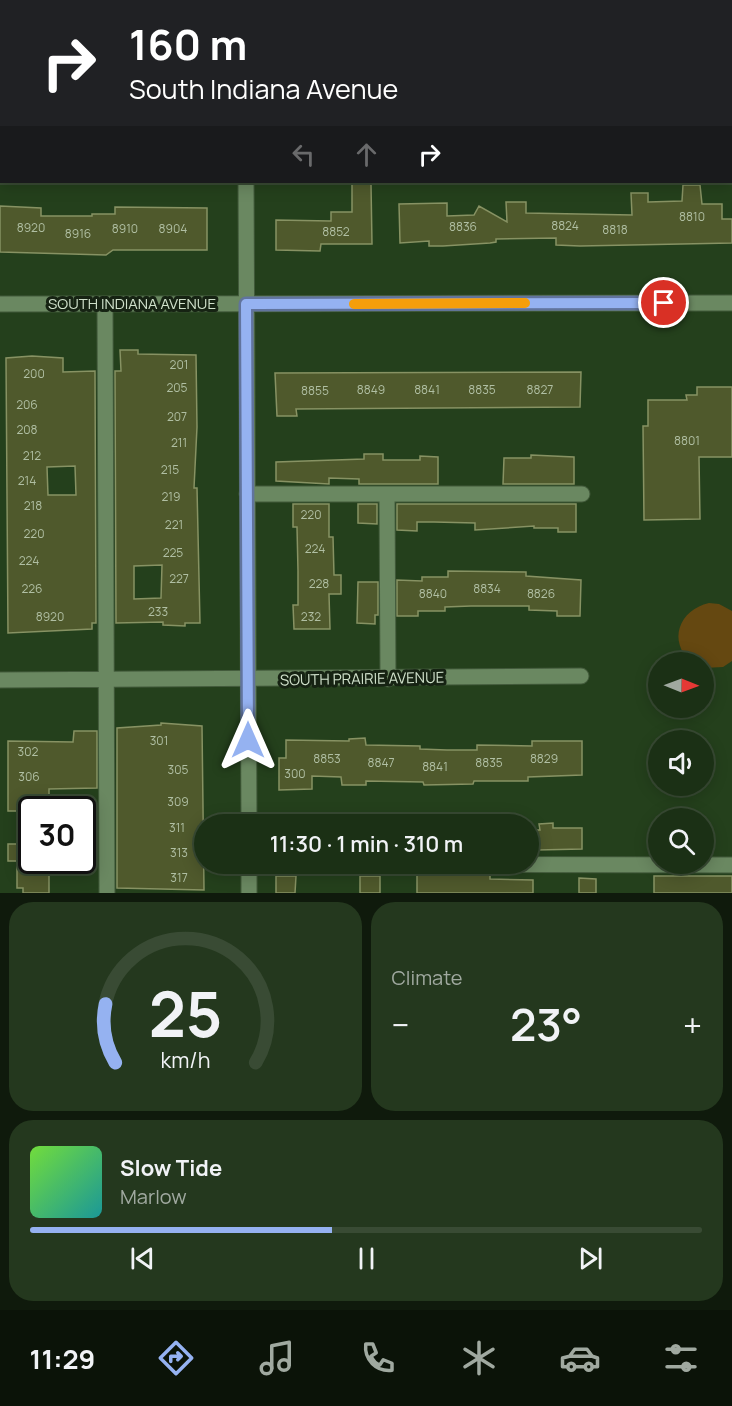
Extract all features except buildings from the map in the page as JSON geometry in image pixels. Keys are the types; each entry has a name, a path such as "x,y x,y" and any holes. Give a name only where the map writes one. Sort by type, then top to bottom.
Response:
{"street":[{"path":"246,183 249,814"},
{"name":"SOUTH INDIANA AVENUE","path":"0,304 732,303"},
{"path":"105,304 107,893"},
{"path":"247,494 582,494"},
{"path":"387,494 388,679"},
{"name":"SOUTH PRAIRIE AVENUE","path":"0,680 248,681 581,676"},
{"path":"539,865 732,865"},
{"path":"249,874 249,893"}],"shaded area":[{"path":"709,603 719,604 732,611 732,661 723,667 714,667 714,652 683,652 680,645 678,636 684,619 699,607"}],"slow traffic":[{"path":"354,304 525,303"}],"route":[{"path":"248,740 246,304 664,303"}]}
